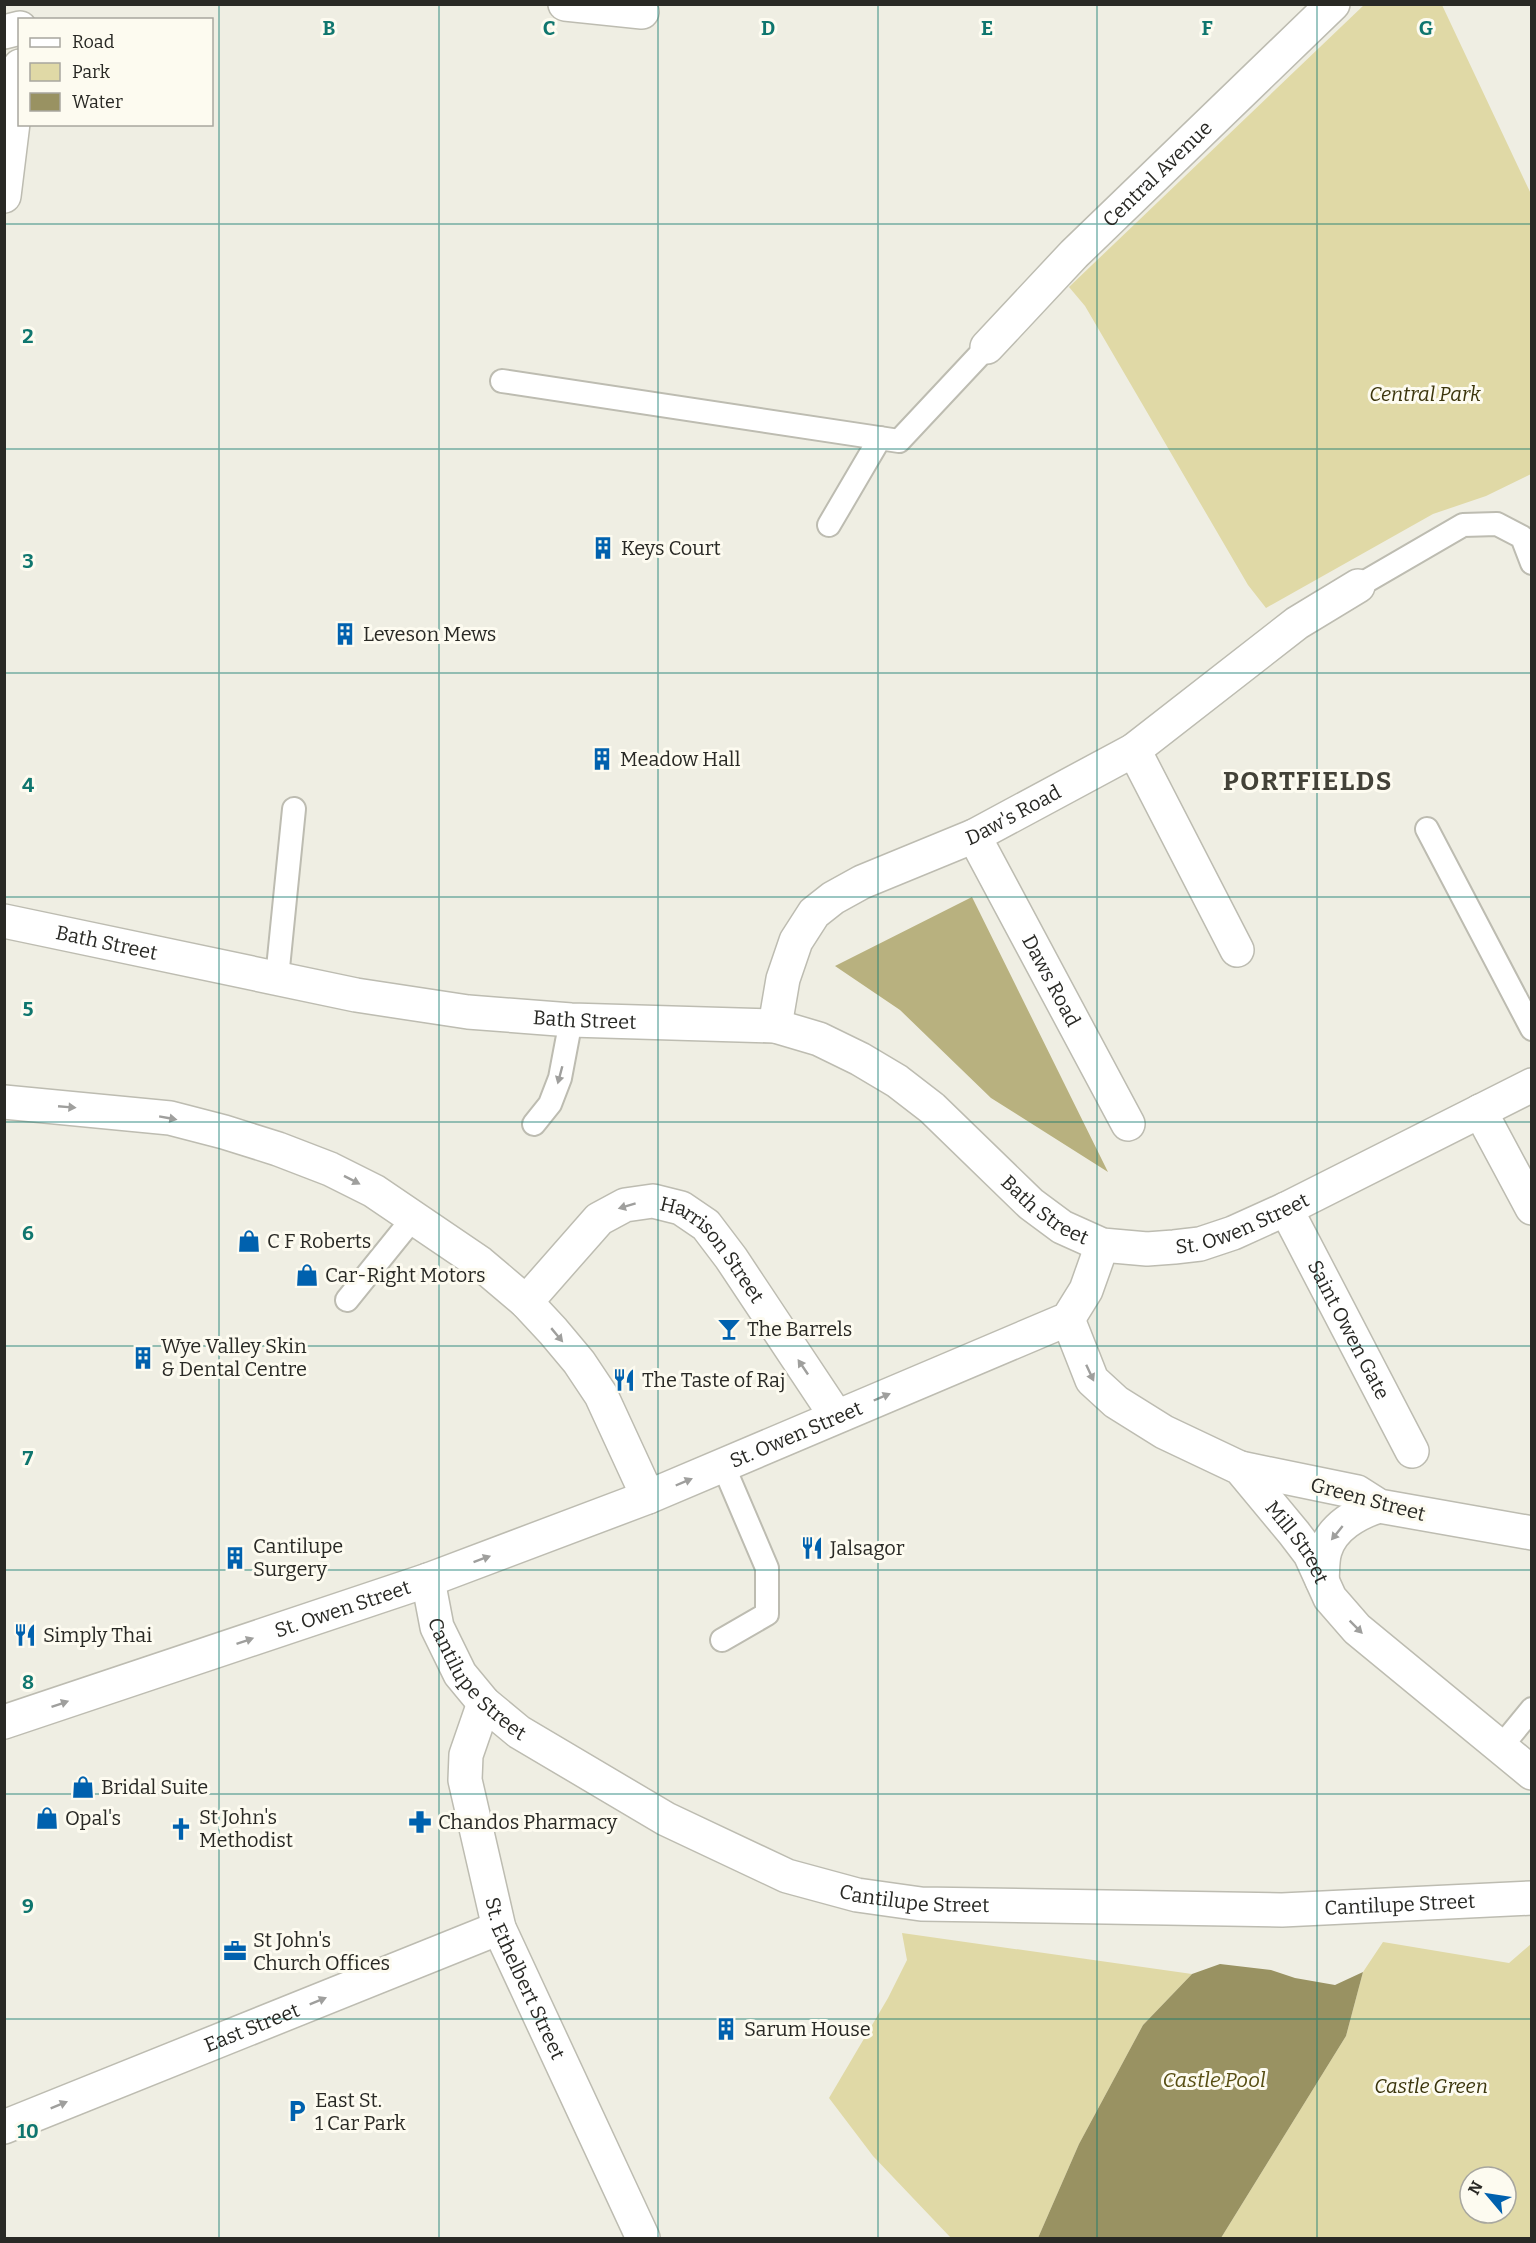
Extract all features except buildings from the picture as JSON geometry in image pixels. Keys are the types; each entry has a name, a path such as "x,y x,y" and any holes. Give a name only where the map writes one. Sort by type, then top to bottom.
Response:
{"main road":[{"path":"565,4 642,12"},
{"name":"Central Avenue","path":"987,347 1074,254 1333,4"},
{"path":"4,196 18,82"},
{"name":"Daw's Road","path":"776,1026 783,980 796,941 814,913 833,898 862,882 974,836 1134,750 1297,623 1358,586"},
{"path":"1134,750 1237,950"},
{"name":"Daws Road","path":"974,836 1128,1124"},
{"name":"Bath Street","path":"4,921 356,995 468,1012 571,1020 776,1026 819,1039 860,1059 897,1081 932,1108 1031,1204 1062,1227 1102,1245"},
{"name":"St. Owen Street","path":"1102,1245 1147,1249 1200,1244 1233,1233 1286,1209 1532,1085"},
{"path":"14,1103 170,1118 224,1132 330,1169 374,1191 480,1263 526,1302 572,1354 600,1395 648,1497"},
{"path":"1480,1111 1532,1208"},
{"name":"Harrison Street","path":"526,1302 599,1219 625,1205 653,1201 681,1208 706,1225 712,1233 836,1416"},
{"name":"Saint Owen Gate","path":"1286,1209 1412,1451"},
{"path":"1068,1319 1086,1290 1102,1245"},
{"name":"St. Owen Street","path":"4,1722 428,1580 648,1497 1068,1319"},
{"name":"Mill Street","path":"1068,1319 1092,1380 1116,1402 1164,1432 1240,1468 1310,1554 1330,1598 1357,1629 1532,1773"},
{"name":"Green Street","path":"1240,1468 1357,1492 1379,1506 1532,1533"},
{"path":"1322,1580 1325,1550 1338,1529 1362,1512 1379,1506"},
{"name":"Cantilupe Street","path":"428,1580 436,1627 460,1674 484,1703 519,1732 666,1819 788,1876 857,1895 921,1904 1282,1910 1532,1898"},
{"name":"St. Ethelbert Street","path":"484,1703 466,1755 465,1780 499,1928 644,2238"},
{"name":"East Street","path":"4,2127 499,1928"}],"lane":[{"path":"502,381 899,441 987,347"},
{"path":"829,525 880,438"},
{"path":"1358,586 1463,525 1497,524 1522,537 1532,563"},
{"path":"277,978 294,809"},
{"path":"1427,830 1532,1029"},
{"path":"534,1124 550,1104 560,1078 571,1020"},
{"path":"347,1300 414,1217"},
{"path":"722,1640 767,1614 767,1568 723,1465"},
{"path":"1500,1748 1532,1708"}],"green space":[{"name":"Central Park","path":"1364,5 1442,5 1531,194 1531,474 1486,496 1433,514 1266,608 1248,585 1085,306 1069,287"},
{"path":"902,1933 1192,1974 1143,2025 1079,2144 1038,2238 951,2238 873,2156 829,2098 888,1998 907,1960"},
{"name":"Castle Green","path":"1383,1942 1509,1963 1531,1944 1531,2238 1221,2238 1346,2036 1363,1972"}],"shaded area":[{"path":"972,897 1108,1172 991,1098 900,1010 835,966"}],"water":[{"name":"Castle Pool","path":"1220,1964 1271,1970 1295,1978 1335,1985 1363,1972 1346,2036 1221,2238 1038,2238 1079,2144 1143,2025 1192,1974"}],"place":[{"name":"Keys Court","path":"603,548"},
{"name":"Leveson Mews","path":"345,634"},
{"name":"Meadow Hall","path":"602,759"},
{"name":"C F Roberts","path":"249,1241"},
{"name":"Car-Right Motors","path":"307,1275"},
{"name":"The Barrels","path":"729,1329"},
{"name":"Wye Valley Skin & Dental Centre","path":"143,1358"},
{"name":"The Taste of Raj","path":"624,1380"},
{"name":"Jalsagor","path":"812,1548"},
{"name":"Cantilupe Surgery","path":"235,1558"},
{"name":"Simply Thai","path":"25,1635"},
{"name":"Bridal Suite","path":"83,1787"},
{"name":"Opal's","path":"47,1818"},
{"name":"Chandos Pharmacy","path":"420,1822"},
{"name":"St John's Methodist","path":"181,1829"},
{"name":"St John's Church Offices","path":"235,1951"},
{"name":"Sarum House","path":"726,2029"},
{"name":"East St. 1 Car Park","path":"297,2111"}],"district":[{"name":"PORTFIELDS","path":"1308,781"}]}
